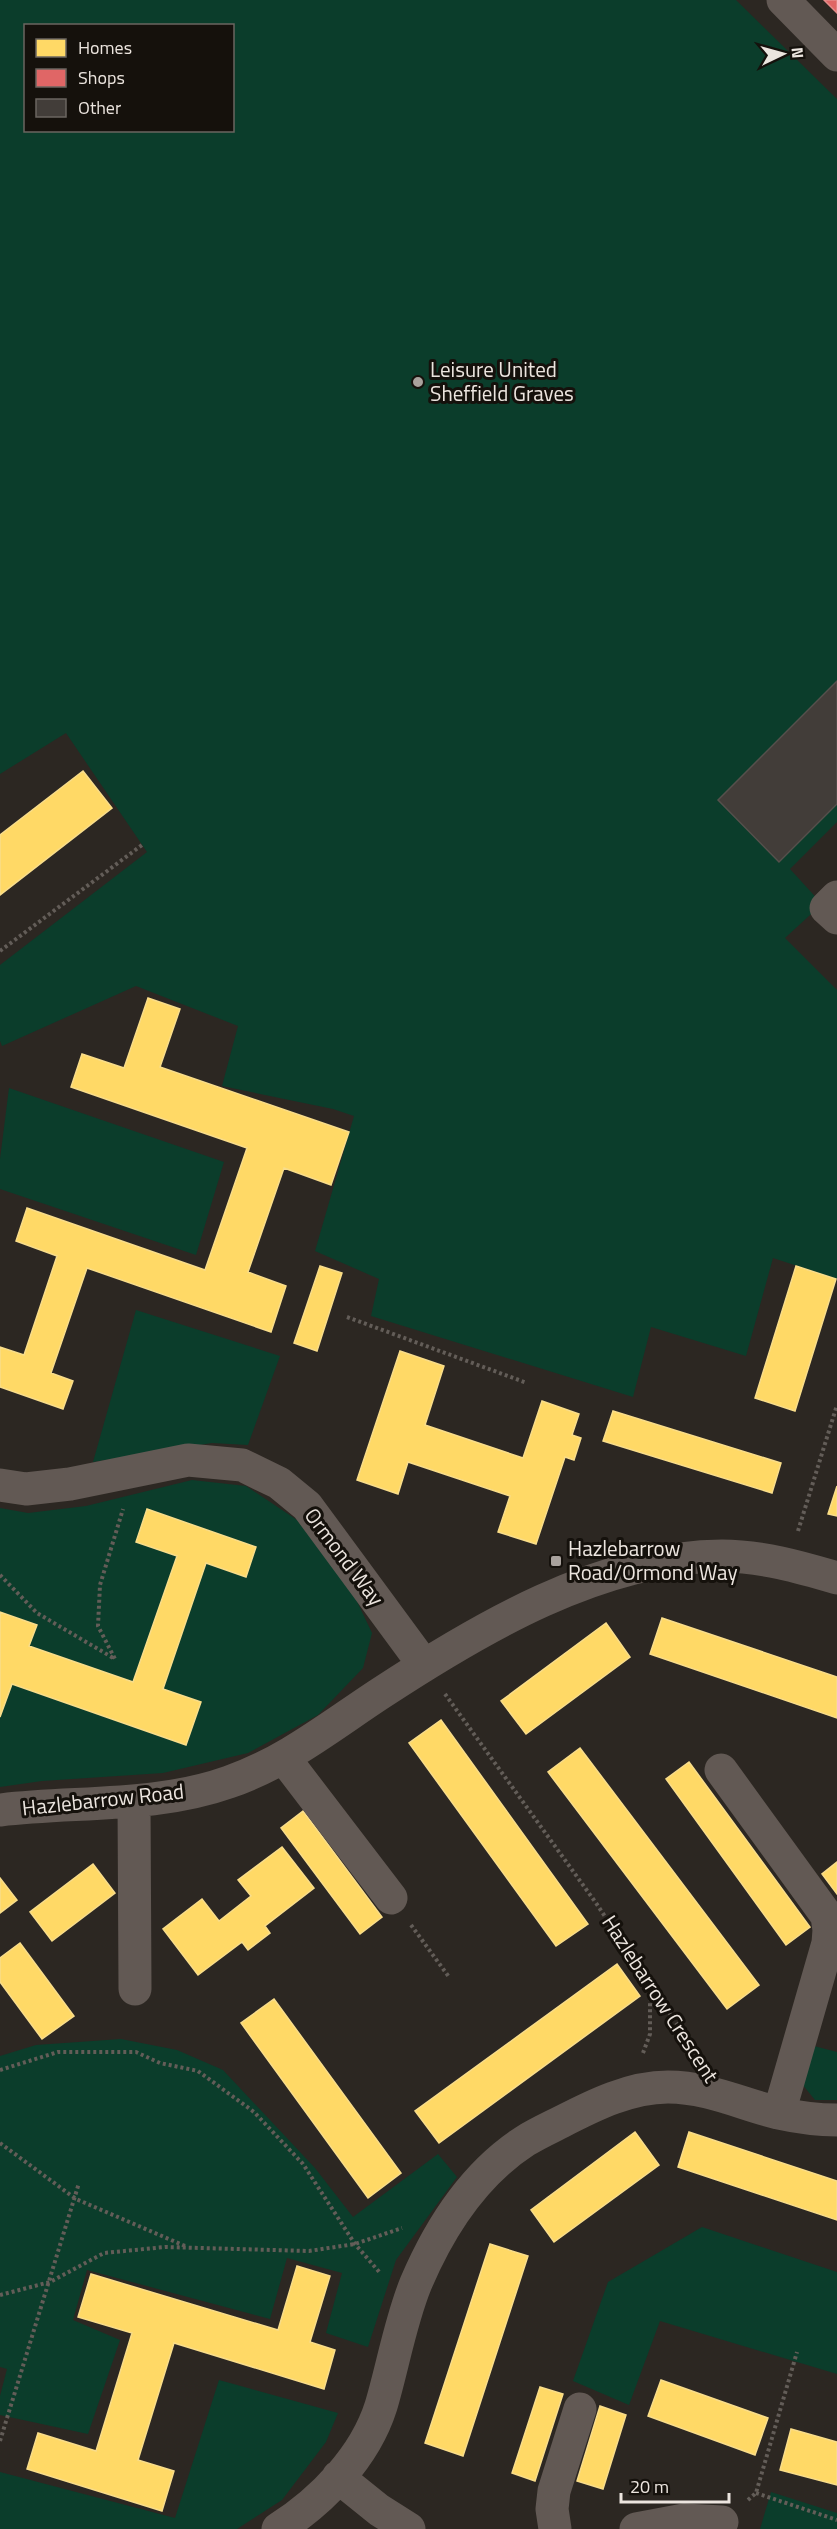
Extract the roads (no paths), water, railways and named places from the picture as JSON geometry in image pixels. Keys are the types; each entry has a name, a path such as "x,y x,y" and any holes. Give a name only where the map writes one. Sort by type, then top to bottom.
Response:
{"street":[{"path":"783,0 837,55"},
{"path":"837,897 826,908 837,918"},
{"name":"Ormond Way","path":"0,1485 26,1489 70,1485 188,1460 242,1465 279,1483 307,1506 424,1665"},
{"name":"Hazlebarrow Road","path":"0,1810 46,1804 134,1801 180,1795 229,1783 284,1758 424,1665 533,1605 566,1589 658,1561 723,1556 788,1563 837,1578"},
{"path":"284,1758 391,1898"},
{"path":"721,1770 826,1917 830,1930 779,2113"},
{"path":"134,1801 135,1989"},
{"name":"Hazlebarrow Crescent","path":"278,2529 303,2513 338,2477 362,2446 380,2408 415,2285 442,2229 486,2172 524,2141 576,2114 626,2092 668,2087 723,2095 779,2113 837,2120"},
{"path":"555,2529 552,2509 554,2491 580,2409"},
{"path":"338,2477 379,2511 409,2529"},
{"path":"636,2529 684,2520 722,2522"}],"place":[{"name":"Leisure United Sheffield Graves","path":"418,382"},
{"name":"Hazlebarrow Road/Ormond Way","path":"556,1561"}]}
